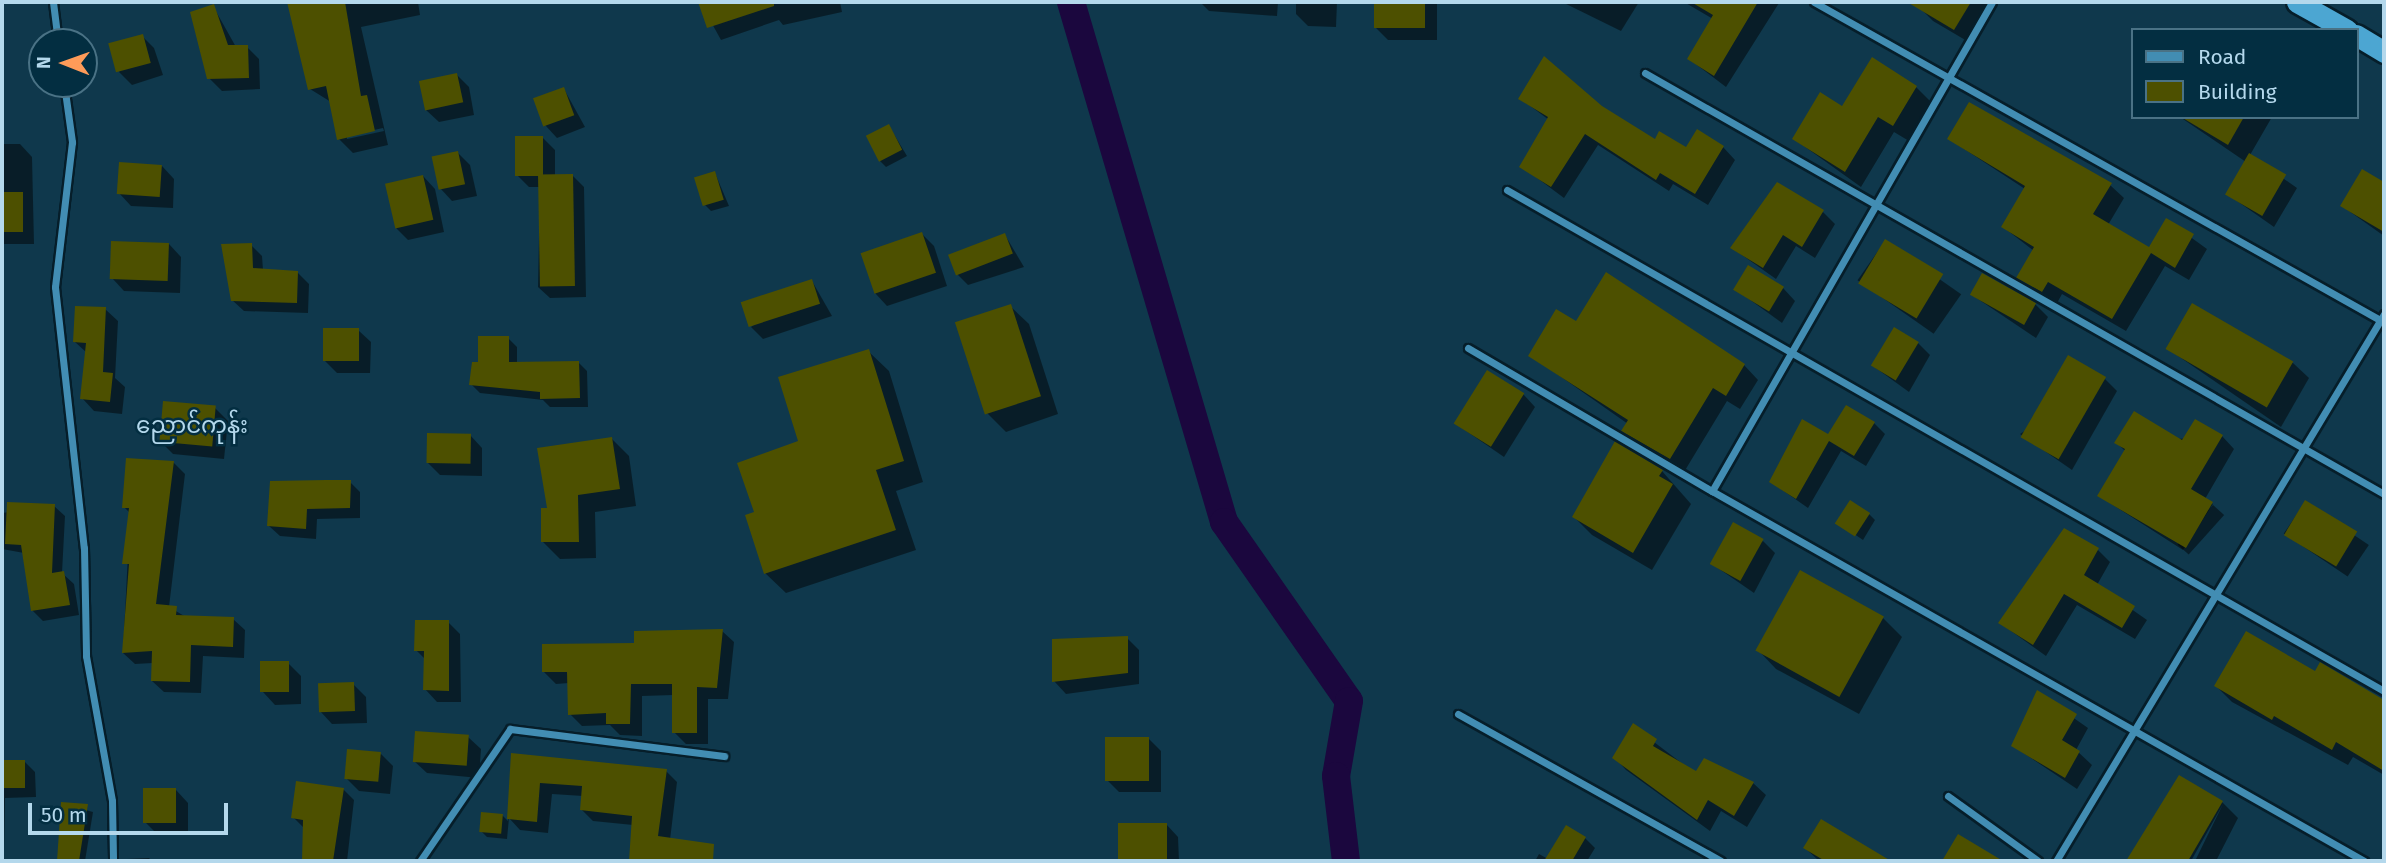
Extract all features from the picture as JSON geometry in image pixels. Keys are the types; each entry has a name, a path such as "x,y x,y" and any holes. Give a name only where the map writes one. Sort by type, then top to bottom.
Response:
{"highway":[{"path":"2297,2 2343,28"},
{"path":"2358,36 2384,52"}],"street":[{"path":"53,2 56,28"},
{"path":"1814,2 2382,317 2302,444 2217,596 2056,861"},
{"path":"1712,491 1992,2"},
{"path":"1645,73 2302,444 2384,494"},
{"path":"66,98 72,142 55,287 84,548 86,656 112,801 113,861"},
{"path":"1507,190 1795,350 2384,691"},
{"path":"1468,348 1712,491 2364,861"},
{"path":"1458,714 1721,861"},
{"path":"420,861 510,729 724,756"},
{"path":"1948,796 2038,861"}],"building":[{"path":"287,2 345,2 361,96 367,95 375,131 337,140 326,86 308,90"},
{"path":"698,2 774,2 774,6 707,28"},
{"path":"1374,2 1425,2 1425,28 1374,28"},
{"path":"1691,2 1758,2 1714,76 1687,59 1713,15"},
{"path":"1907,2 1971,2 1954,30"},
{"path":"214,4 228,45 248,45 249,78 207,79 190,12"},
{"path":"143,34 151,63 116,72 108,43"},
{"path":"1544,56 1602,106 1655,139 1659,131 1686,147 1697,129 1724,146 1695,194 1660,173 1656,180 1585,134 1551,187 1519,167 1548,117 1518,99"},
{"path":"1872,57 1917,86 1893,126 1878,117 1845,172 1792,139 1820,92 1842,106"},
{"path":"457,73 463,102 425,110 419,81"},
{"path":"564,87 574,115 543,126 533,98"},
{"path":"1969,102 2112,183 2093,214 2149,247 2166,218 2194,234 2175,268 2151,253 2112,319 2048,282 2042,292 2016,278 2034,247 2001,227 2025,186 1947,139"},
{"path":"2184,119 2243,119 2228,145"},
{"path":"889,124 902,150 879,162 866,136"},
{"path":"515,136 543,136 543,176 515,176"},
{"path":"458,151 465,184 439,190 432,157"},
{"path":"2249,153 2286,174 2262,216 2225,195"},
{"path":"119,162 162,165 160,197 117,194"},
{"path":"2362,169 2384,182 2384,232 2340,206"},
{"path":"715,171 724,200 703,206 694,177"},
{"path":"573,174 575,286 540,287 538,175"},
{"path":"423,175 433,220 395,229 385,184"},
{"path":"1777,182 1824,210 1802,247 1783,235 1763,268 1730,248"},
{"path":"2,192 23,192 23,232 2,232"},
{"path":"922,232 936,273 875,294 861,253"},
{"path":"1005,233 1013,254 956,275 948,255"},
{"path":"1885,239 1943,274 1917,319 1858,284"},
{"path":"111,241 169,243 168,281 110,279"},
{"path":"252,243 253,268 298,271 297,303 231,301 221,244"},
{"path":"1748,265 1784,287 1769,311 1733,290"},
{"path":"1606,272 1745,364 1726,396 1713,388 1670,459 1621,431 1628,420 1528,356 1556,309 1576,321"},
{"path":"1982,273 2036,303 2024,325 1970,295"},
{"path":"812,279 820,304 749,327 741,302"},
{"path":"2192,303 2293,362 2267,407 2166,349"},
{"path":"1011,304 1041,396 985,414 955,322"},
{"path":"75,306 106,307 103,372 113,373 110,402 80,399 86,343 73,342"},
{"path":"1894,327 1919,342 1896,381 1871,366"},
{"path":"323,328 359,328 359,361 323,361"},
{"path":"478,336 509,336 509,362 579,361 580,398 540,399 540,392 469,385 472,362 478,362"},
{"path":"869,349 904,461 876,470 896,530 764,574 745,515 754,512 737,463 798,441 778,377"},
{"path":"2068,355 2106,377 2059,459 2020,437"},
{"path":"1487,370 1524,393 1491,447 1454,423"},
{"path":"163,401 216,406 212,446 159,442"},
{"path":"1846,405 1875,422 1854,456 1829,441 1796,499 1769,482 1802,419 1828,434"},
{"path":"2134,411 2182,440 2195,419 2223,435 2191,489 2213,502 2186,548 2097,496 2125,449 2114,443"},
{"path":"427,433 471,434 470,464 426,463"},
{"path":"612,437 620,489 578,495 579,542 541,542 541,508 547,508 537,448"},
{"path":"1615,441 1663,470 1659,476 1673,484 1633,553 1572,517"},
{"path":"126,458 174,461 156,604 177,606 176,615 234,617 233,647 191,645 190,682 151,681 152,651 122,653 129,564 122,564 129,508 122,508"},
{"path":"351,480 350,508 307,509 306,529 267,526 270,481"},
{"path":"1850,500 1870,513 1855,537 1835,523"},
{"path":"2305,500 2357,531 2336,567 2284,535"},
{"path":"7,502 55,504 52,573 64,571 70,605 31,611 21,545 5,544"},
{"path":"1733,522 1764,539 1740,581 1710,564"},
{"path":"2064,528 2099,548 2084,575 2135,606 2122,628 2064,594 2033,645 1998,623"},
{"path":"1800,570 1884,617 1839,697 1755,650"},
{"path":"415,620 449,620 449,691 423,690 424,651 414,651"},
{"path":"723,629 717,688 697,687 697,733 672,733 672,684 631,684 630,724 606,724 606,713 568,715 567,672 542,672 542,644 634,643 634,631"},
{"path":"2246,631 2315,671 2320,662 2384,700 2384,771 2336,742 2332,750 2274,716 2272,720 2214,686"},
{"path":"1128,636 1128,673 1052,682 1052,639"},
{"path":"260,661 289,661 289,692 260,692"},
{"path":"354,682 355,711 319,712 318,683"},
{"path":"2037,690 2077,714 2062,740 2080,751 2065,778 2011,746"},
{"path":"1633,723 1657,739 1653,746 1696,771 1704,758 1754,782 1734,816 1708,800 1697,820 1612,758"},
{"path":"415,731 469,735 467,766 413,762"},
{"path":"1105,737 1149,737 1149,781 1105,781"},
{"path":"347,749 381,752 378,782 344,779"},
{"path":"511,753 667,769 658,836 714,844 713,861 629,861 632,816 580,810 582,786 540,783 537,822 507,819"},
{"path":"2,760 25,760 25,788 2,788"},
{"path":"2179,775 2223,801 2188,861 2126,861"},
{"path":"296,781 344,788 333,861 302,861 303,820 291,818"},
{"path":"143,788 176,788 176,823 143,823"},
{"path":"61,802 88,804 79,861 57,861"},
{"path":"481,812 503,814 501,834 479,832"},
{"path":"1821,819 1891,861 1825,861 1803,848"},
{"path":"1118,823 1167,823 1167,861 1118,861"},
{"path":"1566,825 1586,837 1572,861 1544,861"},
{"path":"1958,834 2003,861 1942,861"}],"waterway":[{"path":"1071,2 1224,522 1349,701 1336,776 1346,861"}],"district":[{"name":"ညောင်ကုန်း","path":"192,425"}]}
